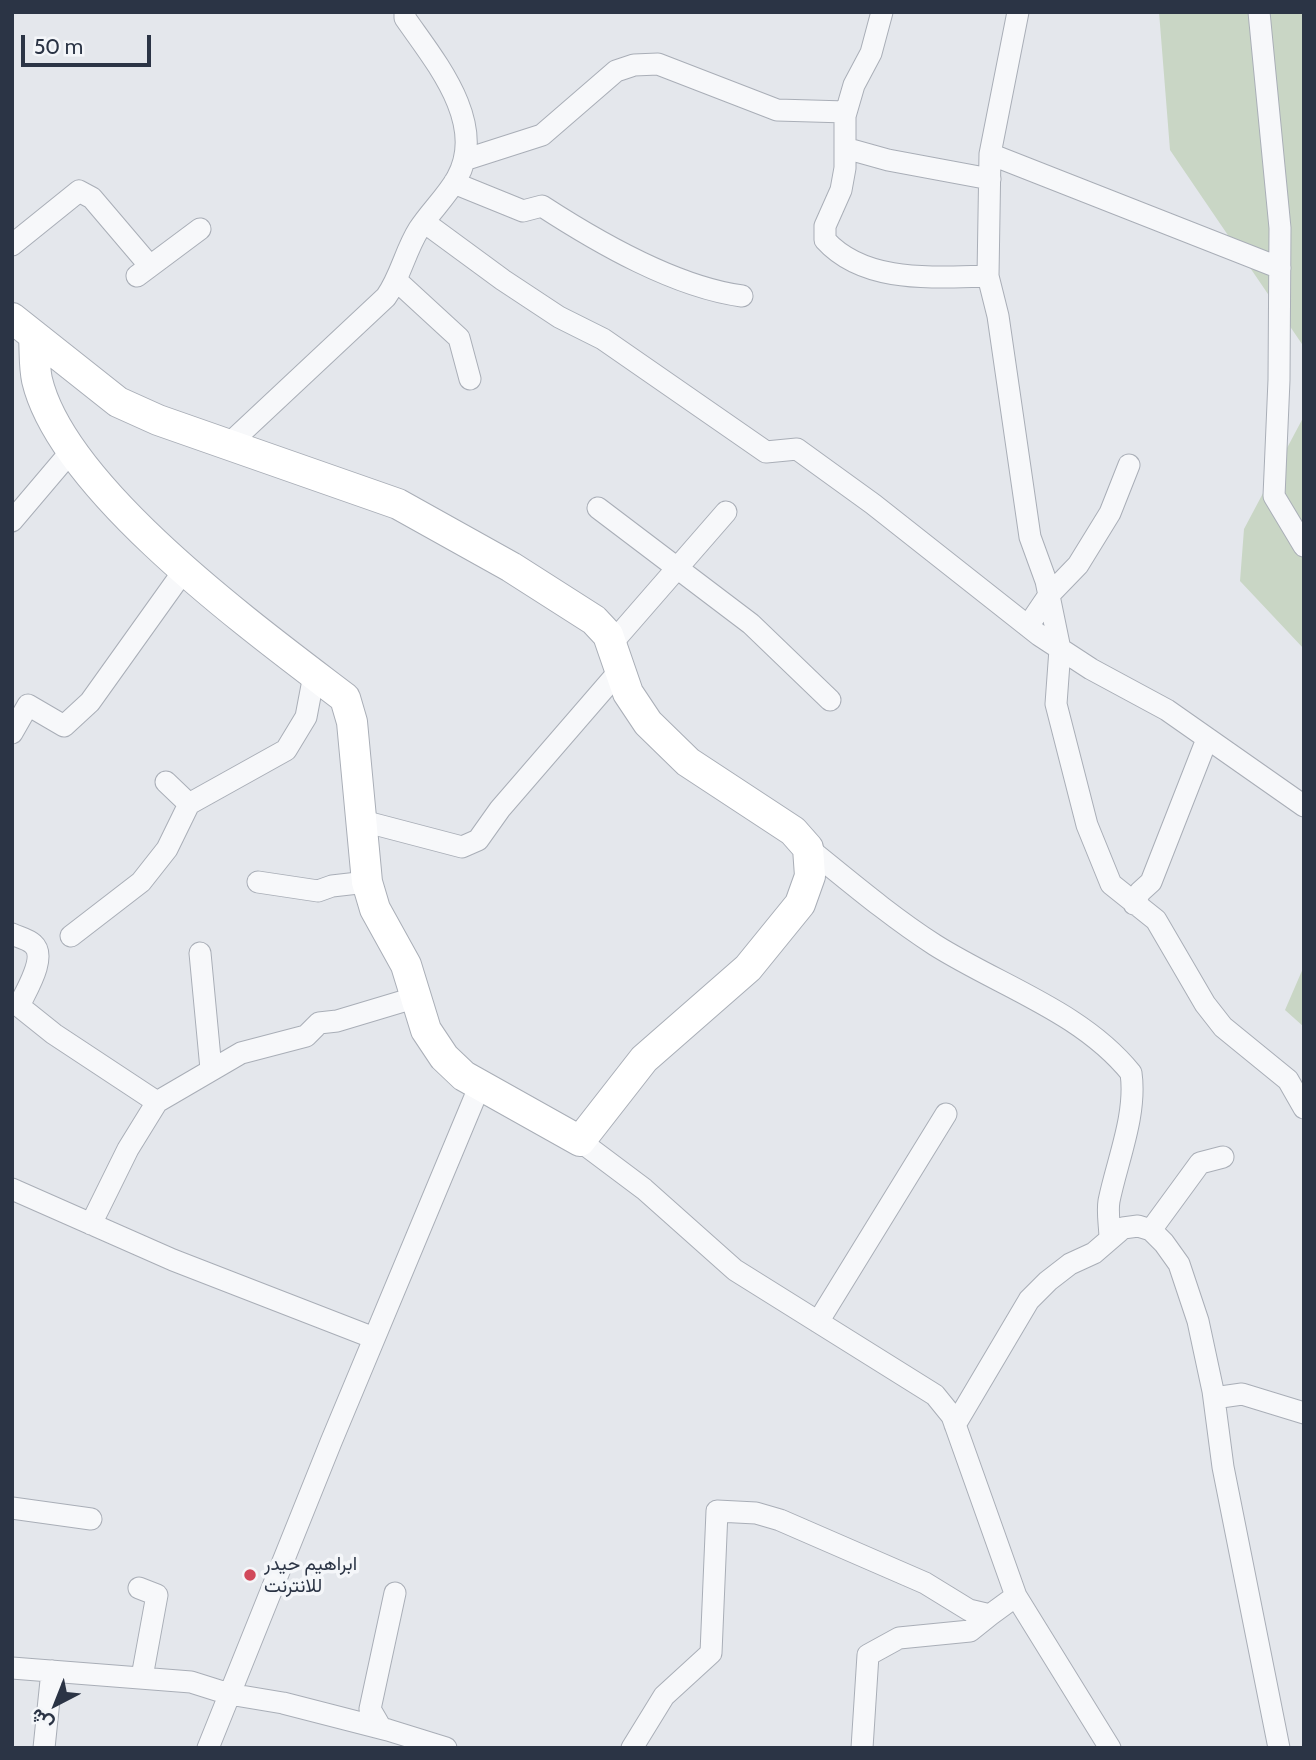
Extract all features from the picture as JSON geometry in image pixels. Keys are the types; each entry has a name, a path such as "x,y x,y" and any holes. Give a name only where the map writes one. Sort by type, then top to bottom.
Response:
{"street":[{"path":"229,444 362,323 397,281 424,222 454,183 464,160 464,132 452,84 405,18 405,12"},
{"path":"882,12 871,53 854,85 846,112 845,168 841,190 830,209 823,233 838,253 877,271 901,275 988,276"},
{"path":"1018,12 990,154 988,276 998,316 1030,537 1049,595 1060,649 1056,704 1087,825 1111,884 1156,920 1205,1003 1223,1027 1296,1073 1304,1108"},
{"path":"1259,12 1280,228 1274,496 1304,546"},
{"path":"464,160 542,135 617,71 634,65 658,64 777,110 846,112"},
{"path":"845,148 888,160 990,179"},
{"path":"990,154 1280,268"},
{"path":"454,183 523,211 542,206 590,239 708,291 742,296"},
{"path":"12,245 79,191 101,207 143,271 200,229"},
{"path":"424,222 503,280 559,317 603,339 766,452 797,449 873,504 1060,649 1167,710 1304,806"},
{"path":"397,281 459,338 470,379"},
{"path":"23,327 118,402 398,504 510,567 594,620 616,656 628,693 648,723 678,752 793,831 808,848 880,906 936,945 1064,1015 1131,1073 1125,1134 1108,1205 1110,1239"},
{"path":"23,327 37,380 53,419 91,475 219,601 345,698 352,722 359,820 367,882 375,909 406,965 426,1030 444,1057 464,1076 580,1141 644,1189 735,1270 934,1395 952,1416 1016,1596 1110,1748"},
{"path":"12,521 73,449"},
{"path":"1028,626 1049,595 1078,565 1110,513 1129,466"},
{"path":"598,508 678,566 751,624 830,700"},
{"path":"359,820 462,847 478,840 616,656 678,566 726,512"},
{"path":"12,733 28,705 64,726 90,702 185,569"},
{"path":"71,936 141,881 167,849 189,804 286,750 306,718 314,675"},
{"path":"1135,904 1140,892 1151,883 1207,739"},
{"path":"166,782 189,804"},
{"path":"580,1141 644,1059 748,968 800,904 810,876 808,848"},
{"path":"258,882 318,891 332,886 367,882"},
{"path":"12,934 33,943 38,951 37,962 15,1013 54,1034 156,1102"},
{"path":"200,953 211,1069"},
{"path":"92,1224 128,1149 156,1102 242,1053 306,1036 319,1023 337,1021 417,997"},
{"path":"208,1748 480,1085"},
{"path":"818,1322 946,1114"},
{"path":"1151,1230 1200,1163 1223,1157"},
{"path":"12,1189 173,1260 374,1338"},
{"path":"955,1425 1029,1300 1070,1264 1094,1253 1123,1228 1138,1226 1151,1230 1180,1264 1198,1321 1214,1398 1223,1467 1279,1748"},
{"path":"1214,1398 1242,1394 1304,1413"},
{"path":"12,1508 91,1519"},
{"path":"632,1748 664,1696 711,1653 717,1511 756,1513 780,1520 925,1583 969,1610 990,1615"},
{"path":"138,1588 157,1595 142,1677"},
{"path":"381,1728 370,1709 395,1593"},
{"path":"862,1748 869,1655 899,1639 970,1631 1016,1596"},
{"path":"12,1668 191,1682 229,1694 283,1703 381,1728 438,1746"},
{"path":"44,1748 52,1671"}],"green space":[{"path":"1159,12 1304,12 1304,347 1170,150"},
{"path":"1304,416 1304,649 1240,581 1244,529"},
{"path":"1304,966 1304,1027 1285,1010"}],"place":[{"name":"ابراهيم حيدر للانترنت","path":"250,1575"}]}
